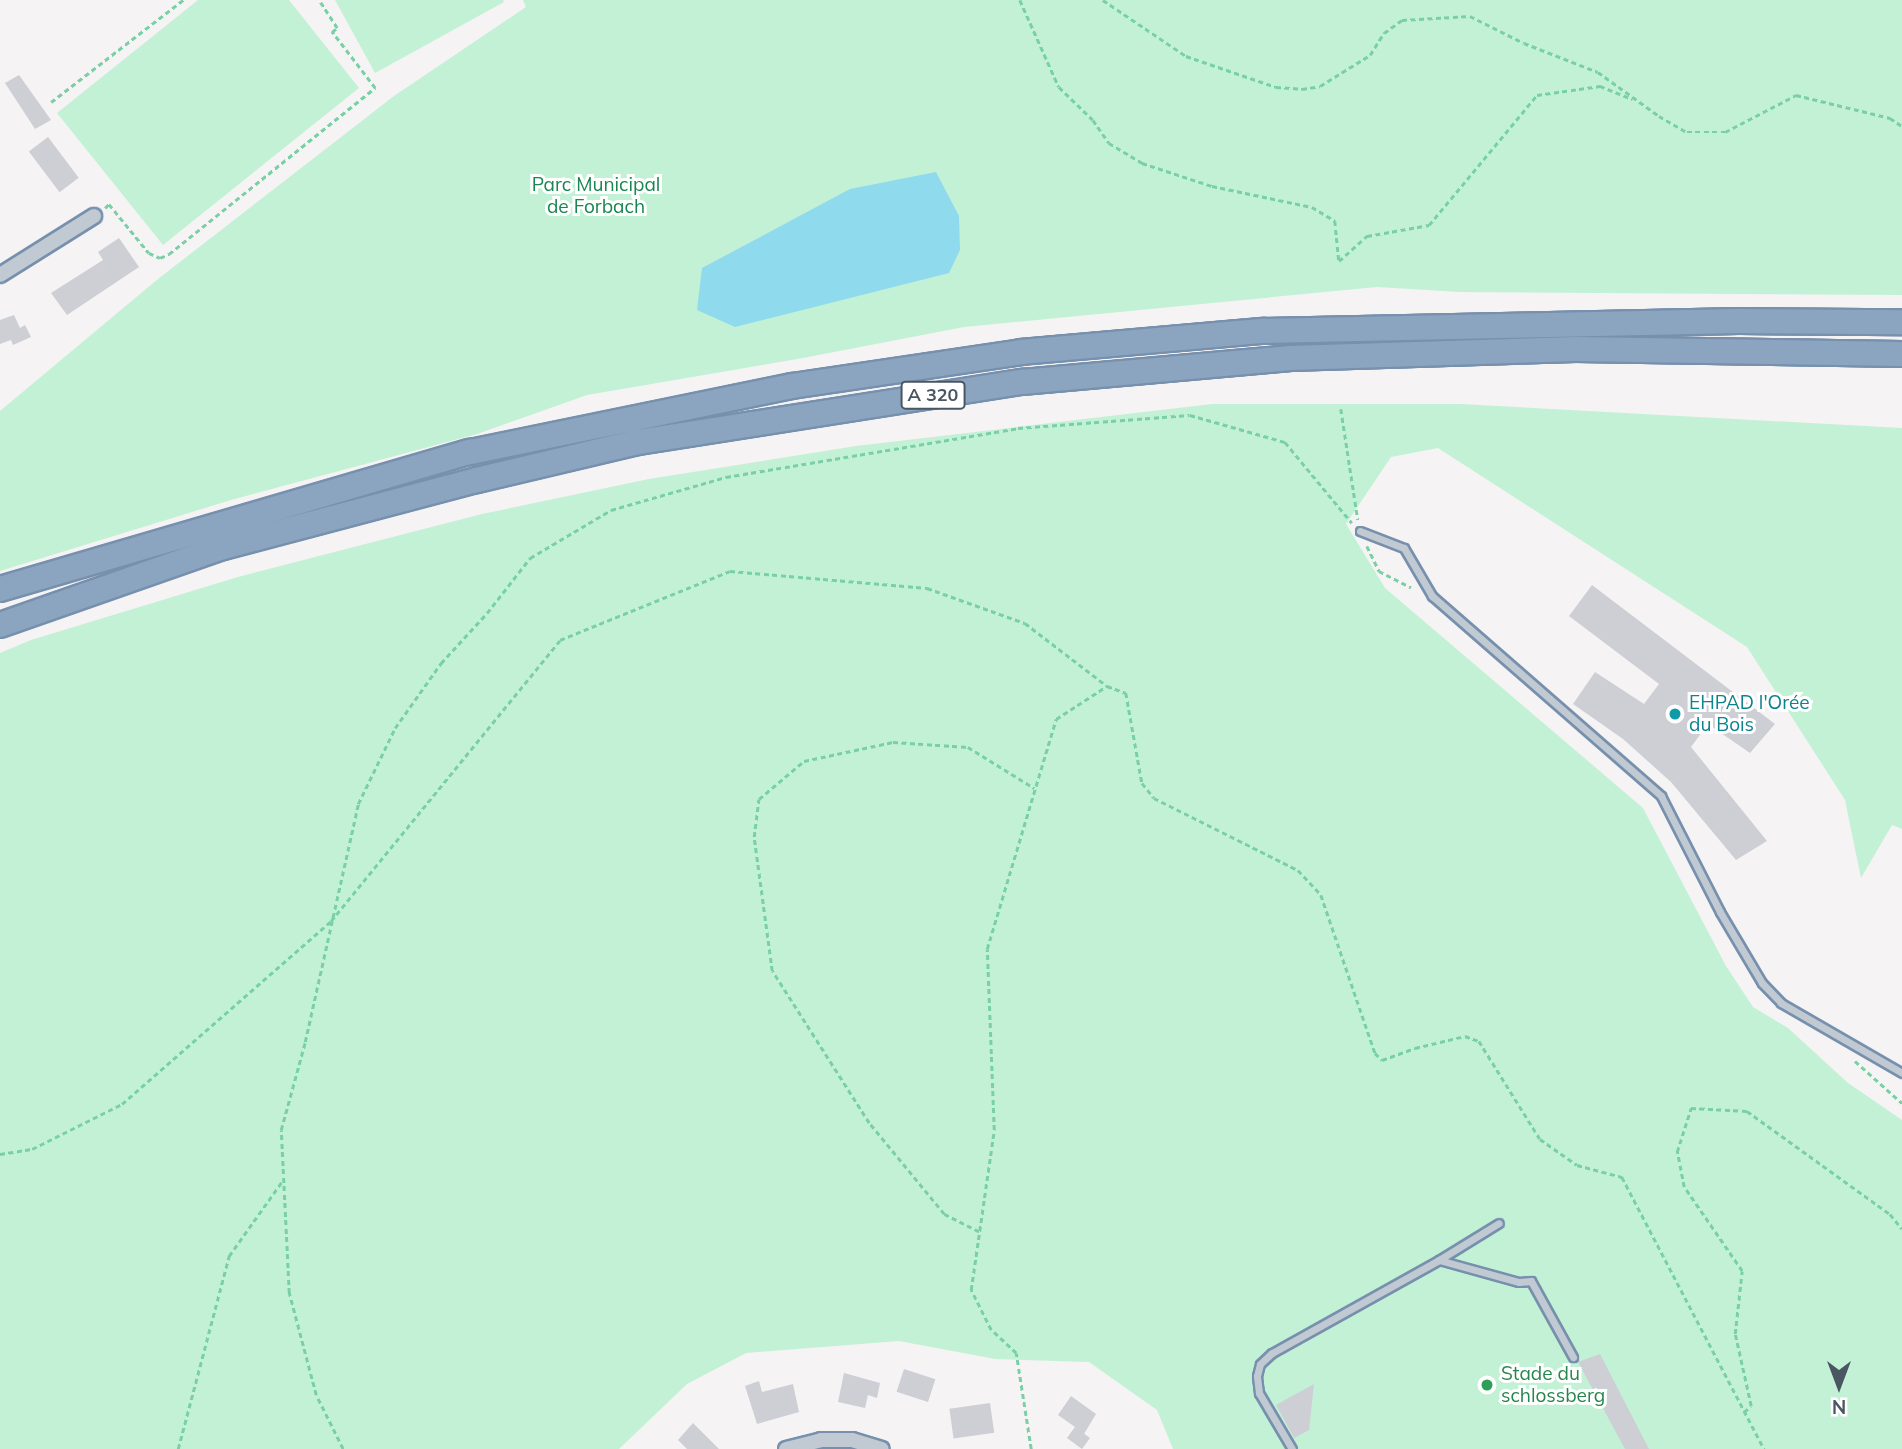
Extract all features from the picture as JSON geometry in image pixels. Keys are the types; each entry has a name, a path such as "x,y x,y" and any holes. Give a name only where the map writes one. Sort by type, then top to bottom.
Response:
{"highway":[{"name":"A 320","path":"0,589 470,452 792,386 1021,352 1263,331 1712,321 1902,322"},
{"name":"A 320","path":"0,625 223,547 477,480 638,442 1022,382 1291,358 1576,349 1899,355"}],"street":[{"path":"0,275 93,216"},
{"path":"786,1449 821,1440 852,1440 882,1449"}],"lane":[{"path":"1360,531 1404,548 1432,596 1661,796 1720,912 1762,983 1781,1003 1902,1073"},
{"path":"1292,1449 1259,1393 1257,1376 1260,1364 1272,1353 1440,1260 1499,1223"},
{"path":"1440,1260 1519,1282 1531,1281 1573,1357"}],"path":[{"path":"51,102 183,0"},
{"path":"93,216 110,204 149,253 160,258 169,254 375,89 332,32 337,28 319,0"},
{"path":"1020,0 1059,87 1093,120 1109,143 1142,163 1212,186 1312,207 1335,222 1339,261 1367,236 1429,225 1537,95 1600,86 1636,101"},
{"path":"1102,0 1186,56 1276,87 1320,86 1370,55 1384,33 1402,20 1470,16 1524,43 1598,72 1636,101 1687,132 1725,132 1796,95 1890,118 1902,126"},
{"path":"1341,409 1360,531"},
{"path":"343,1449 316,1395 289,1293 281,1130 305,1042 358,804 394,728 441,663 487,613 530,558 611,510 726,477 1005,430 1190,415 1285,442 1360,531 1379,571 1408,584 1416,593"},
{"path":"0,1154 32,1149 122,1104 331,921 560,640 730,571 927,588 1025,622 1107,686 1126,693 1142,783 1154,798 1298,870 1321,895 1375,1053 1382,1060 1415,1048 1465,1036 1479,1041 1540,1139 1577,1165 1622,1177 1764,1449"},
{"path":"1031,1449 1016,1353 991,1330 971,1290 994,1130 986,949 1056,719 1107,686"},
{"path":"979,1232 944,1214 869,1123 772,971 754,837 759,799 804,761 893,742 968,747 1034,788"},
{"path":"1853,1059 1902,1103"},
{"path":"1744,1412 1751,1406 1735,1334 1742,1271 1684,1187 1677,1152 1691,1108 1747,1111 1890,1214 1902,1229"},
{"path":"178,1449 229,1256 283,1180"}],"green space":[{"path":"198,0 289,0 359,88 163,245 57,113"},
{"path":"335,0 503,0 504,2 375,73"},
{"name":"Parc Municipal de Forbach","path":"523,0 1902,0 1902,295 1460,292 1377,287 964,327 587,395 477,434 231,500 0,571 0,411 158,279 394,96 526,7"},
{"path":"1212,404 1460,404 1902,428 1902,829 1892,825 1861,878 1845,800 1747,647 1438,448 1391,457 1346,524 1385,588 1643,808 1726,966 1753,1007 1788,1028 1848,1083 1902,1120 1902,1449 1173,1449 1157,1410 1089,1362 995,1359 899,1341 746,1353 687,1384 619,1449 0,1449 0,653 31,640 238,577 482,514 649,479 856,446"}],"water":[{"path":"936,172 959,216 960,250 949,273 735,327 697,310 702,268 850,189"}],"building":[{"path":"19,75 51,120 35,129 5,83"},
{"path":"48,137 79,178 60,192 29,151"},
{"path":"119,238 139,267 67,315 51,293 103,260 98,252"},
{"path":"14,315 20,328 25,325 31,337 13,345 11,340 0,344 0,320"},
{"name":"EHPAD l'Orée du Bois","path":"1592,585 1775,724 1750,753 1708,724 1691,747 1767,841 1736,860 1671,782 1623,739 1573,704 1595,672 1644,704 1659,684 1569,616"},
{"path":"1600,1354 1649,1449 1625,1449 1578,1362"},
{"path":"904,1369 935,1379 928,1402 897,1392"},
{"path":"844,1373 880,1383 877,1398 868,1395 865,1408 838,1402"},
{"path":"759,1381 762,1392 793,1384 799,1412 757,1424 745,1386"},
{"path":"1314,1384 1309,1430 1294,1438 1276,1405"},
{"path":"1071,1396 1096,1414 1084,1434 1090,1438 1082,1449 1067,1438 1075,1427 1058,1415"},
{"path":"990,1403 994,1433 954,1438 949,1409"},
{"path":"693,1423 719,1449 687,1449 678,1440"}],"place":[{"name":"EHPAD l'Orée du Bois","path":"1675,714"},
{"name":"Stade du schlossberg","path":"1487,1385"}]}
